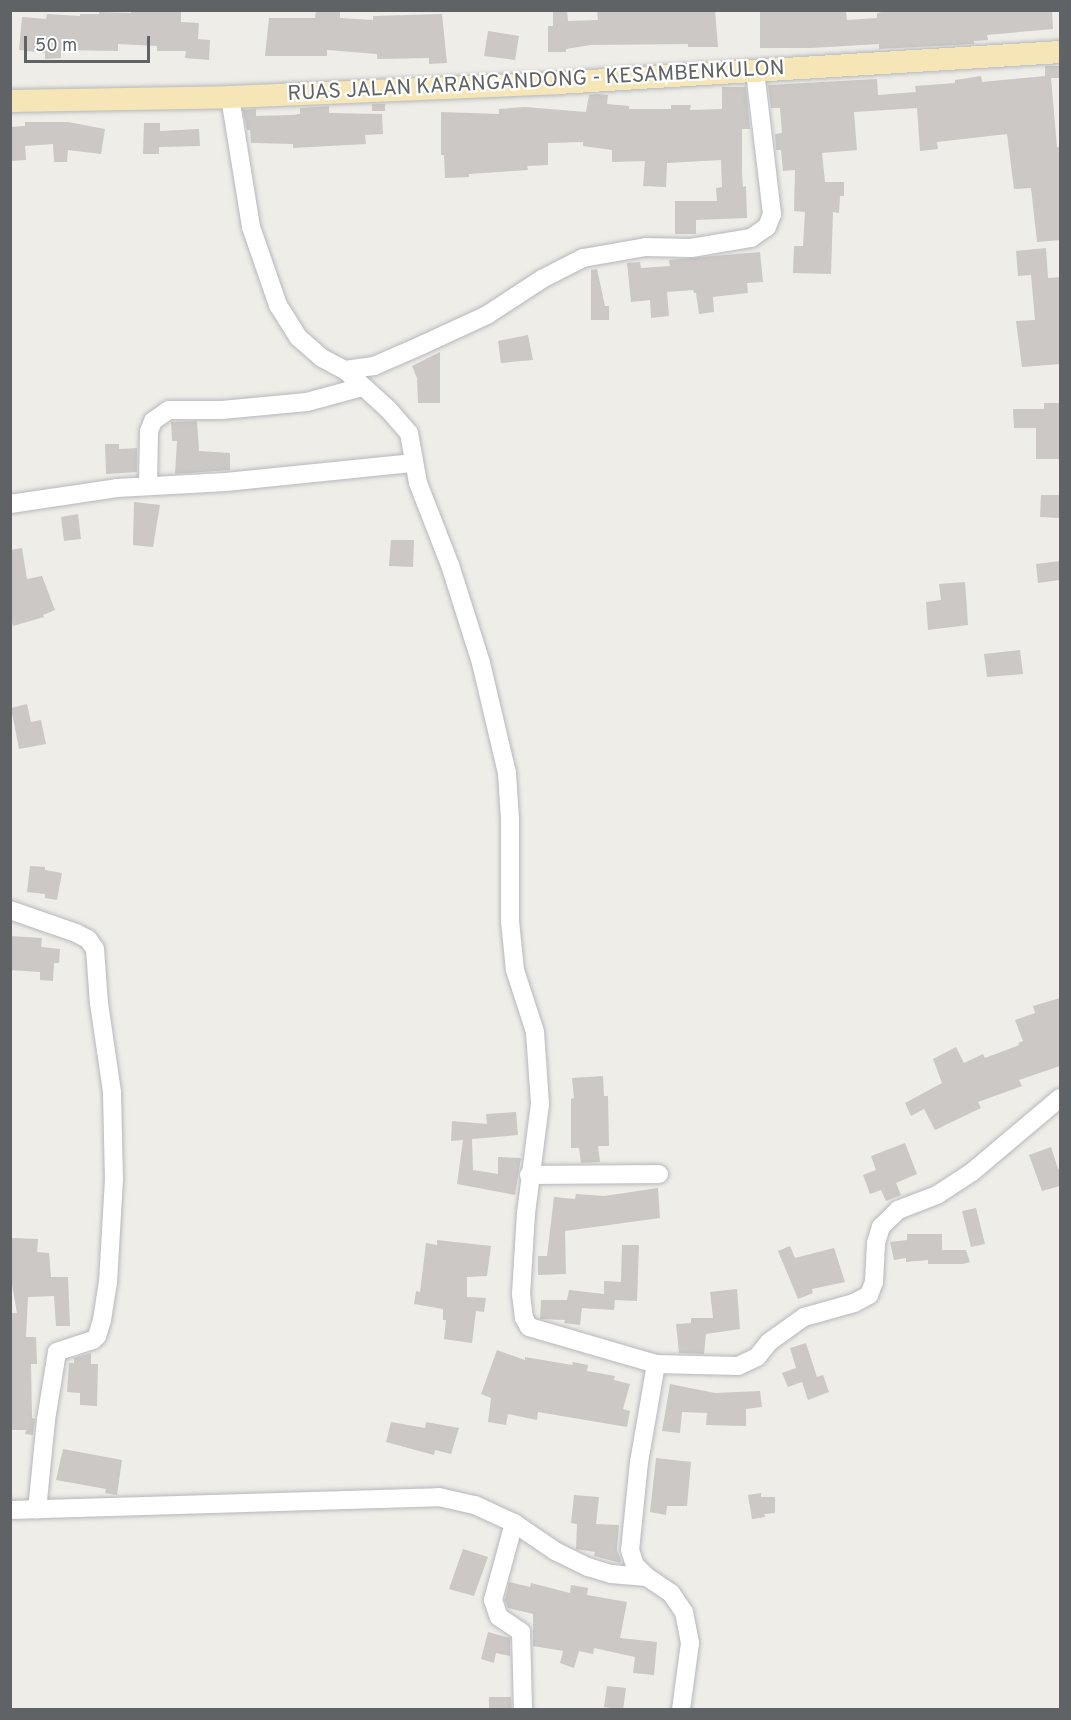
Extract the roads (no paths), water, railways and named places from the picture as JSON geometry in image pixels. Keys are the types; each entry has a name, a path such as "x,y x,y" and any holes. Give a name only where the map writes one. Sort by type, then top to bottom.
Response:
{"main road":[{"name":"RUAS JALAN KARANGANDONG - KESAMBENKULON","path":"10,101 230,97 755,72 1060,52"}],"street":[{"path":"345,370 374,366 487,315 542,279 583,258 646,247 691,248 751,238 766,227 772,214 755,72"},
{"path":"230,97 251,227 278,305 299,338 322,358 345,370 388,409 409,433 418,483 450,566 481,663 507,773 510,819 510,921 515,970 535,1032 540,1104 529,1175 521,1294 524,1318 529,1327 656,1364 738,1365 756,1357 769,1342 804,1317 854,1303 869,1295 874,1282 876,1243 881,1227 898,1210 937,1195 972,1172 1060,1098"},
{"path":"148,485 149,431 153,421 169,410 233,409 307,402 362,387"},
{"path":"10,504 148,485 225,482 414,463"},
{"path":"10,910 76,933 88,939 95,949 99,1003 112,1092 114,1179 108,1282 102,1320 98,1336 93,1341 57,1352 52,1374 37,1510"},
{"path":"529,1175 659,1174"},
{"path":"656,1364 639,1462 630,1550 635,1565 647,1577 671,1593 679,1603 688,1626 689,1662 681,1710"},
{"path":"10,1510 439,1497 475,1505 514,1523 555,1551 588,1567 611,1575 647,1577"},
{"path":"514,1523 493,1600 499,1617 521,1632 523,1710"}]}
